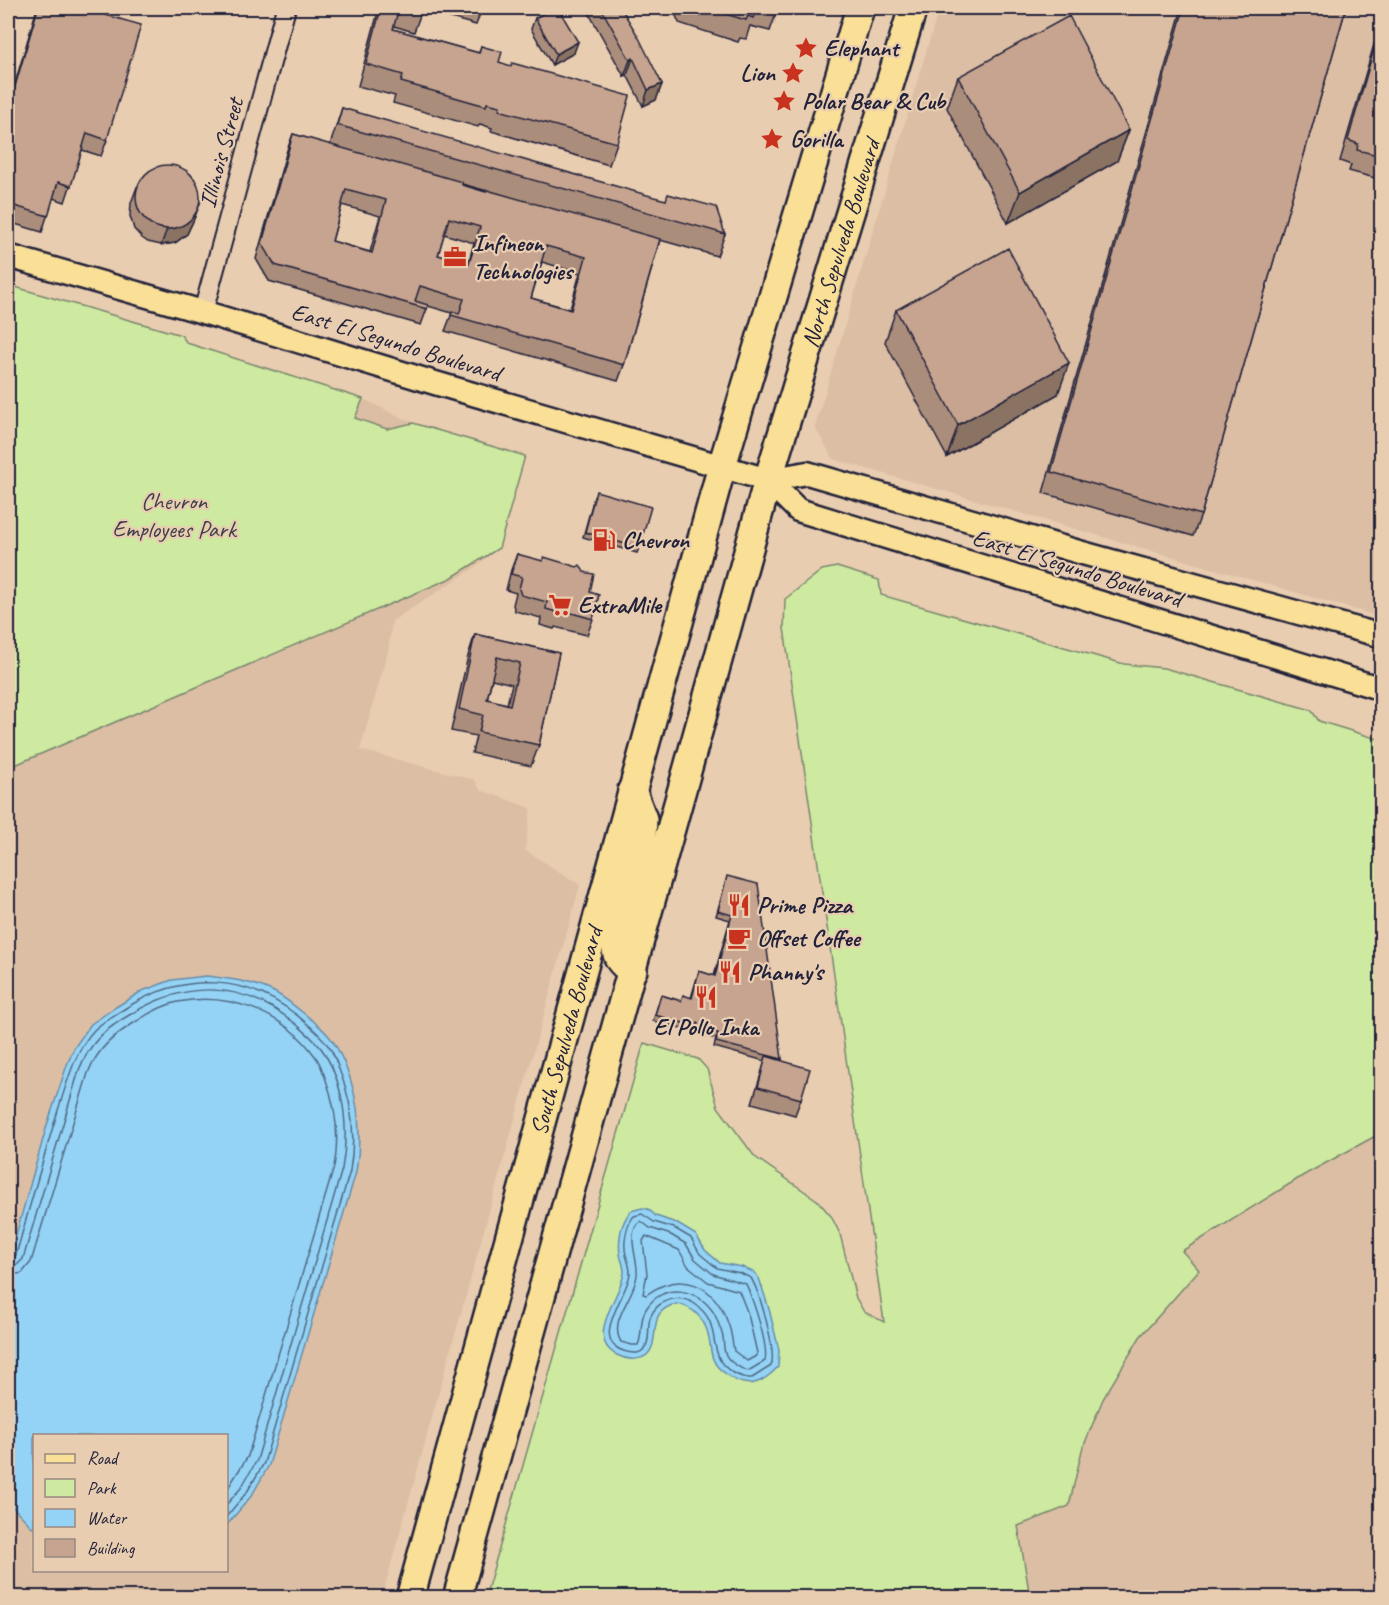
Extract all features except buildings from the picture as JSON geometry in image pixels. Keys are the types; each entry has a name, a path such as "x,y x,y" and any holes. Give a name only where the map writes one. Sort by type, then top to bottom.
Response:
{"highway":[{"name":"North Sepulveda Boulevard","path":"722,466 860,8"},
{"name":"North Sepulveda Boulevard","path":"768,480 913,8"},
{"name":"South Sepulveda Boulevard","path":"410,1598 722,466"},
{"name":"South Sepulveda Boulevard","path":"457,1598 768,480"},
{"path":"632,790 643,819 642,838 616,950 618,959 625,967 633,970"}],"main road":[{"name":"East El Segundo Boulevard","path":"8,256 768,480 807,473 1079,552 1382,636"},
{"name":"East El Segundo Boulevard","path":"768,480 798,510 1382,689"}],"street":[{"name":"Illinois Street","path":"203,312 286,8"}],"shaded area":[{"path":"939,8 1381,8 1381,617 833,459 815,427"},
{"path":"8,285 181,335 187,343 363,399 413,423 525,456 499,548 474,568 392,621 388,651 360,750 475,780 480,790 531,808 525,850 580,885 382,1597 8,1597"},
{"path":"1381,1133 1381,1597 1030,1597 1018,1526 1069,1506 1082,1450 1103,1399 1140,1337 1199,1270 1182,1251 1304,1175"}],"green space":[{"name":"Chevron Employees Park","path":"8,285 181,335 187,343 363,399 355,418 387,429 413,423 525,456 499,548 451,578 8,768"},
{"path":"837,567 879,580 881,595 1124,664 1164,668 1311,710 1319,721 1381,740 1381,1133 1304,1175 1182,1251 1199,1270 1140,1337 1103,1399 1082,1450 1069,1506 1018,1526 1030,1597 485,1598 644,1043 698,1059 707,1069 718,1107 755,1157 817,1200 831,1216 840,1234 856,1298 864,1312 884,1322 784,628 785,599 822,570"}],"water":[{"path":"206,976 231,979 264,988 280,995 326,1033 344,1063 354,1093 359,1124 356,1172 269,1465 252,1495 228,1524 228,1434 33,1434 33,1528 8,1502 8,1263 47,1125 74,1048 91,1024 142,991 172,980"},
{"path":"642,1208 696,1235 705,1250 720,1263 742,1267 755,1273 759,1278 779,1350 778,1367 766,1378 747,1384 733,1379 721,1370 713,1358 708,1332 699,1316 689,1308 677,1304 663,1310 659,1315 652,1347 650,1352 642,1358 617,1355 607,1347 604,1327 624,1272 619,1248 621,1231 631,1211"}],"place":[{"name":"Elephant","path":"806,48"},
{"name":"Lion","path":"793,73"},
{"name":"Polar Bear & Cub","path":"784,101"},
{"name":"Gorilla","path":"772,139"},
{"name":"Infineon Technologies","path":"455,257"},
{"name":"Chevron","path":"604,540"},
{"name":"ExtraMile","path":"560,605"},
{"name":"Prime Pizza","path":"739,905"},
{"name":"Offset Coffee","path":"739,938"},
{"name":"Phanny's","path":"730,972"},
{"name":"El Pollo Inka","path":"706,997"}]}
